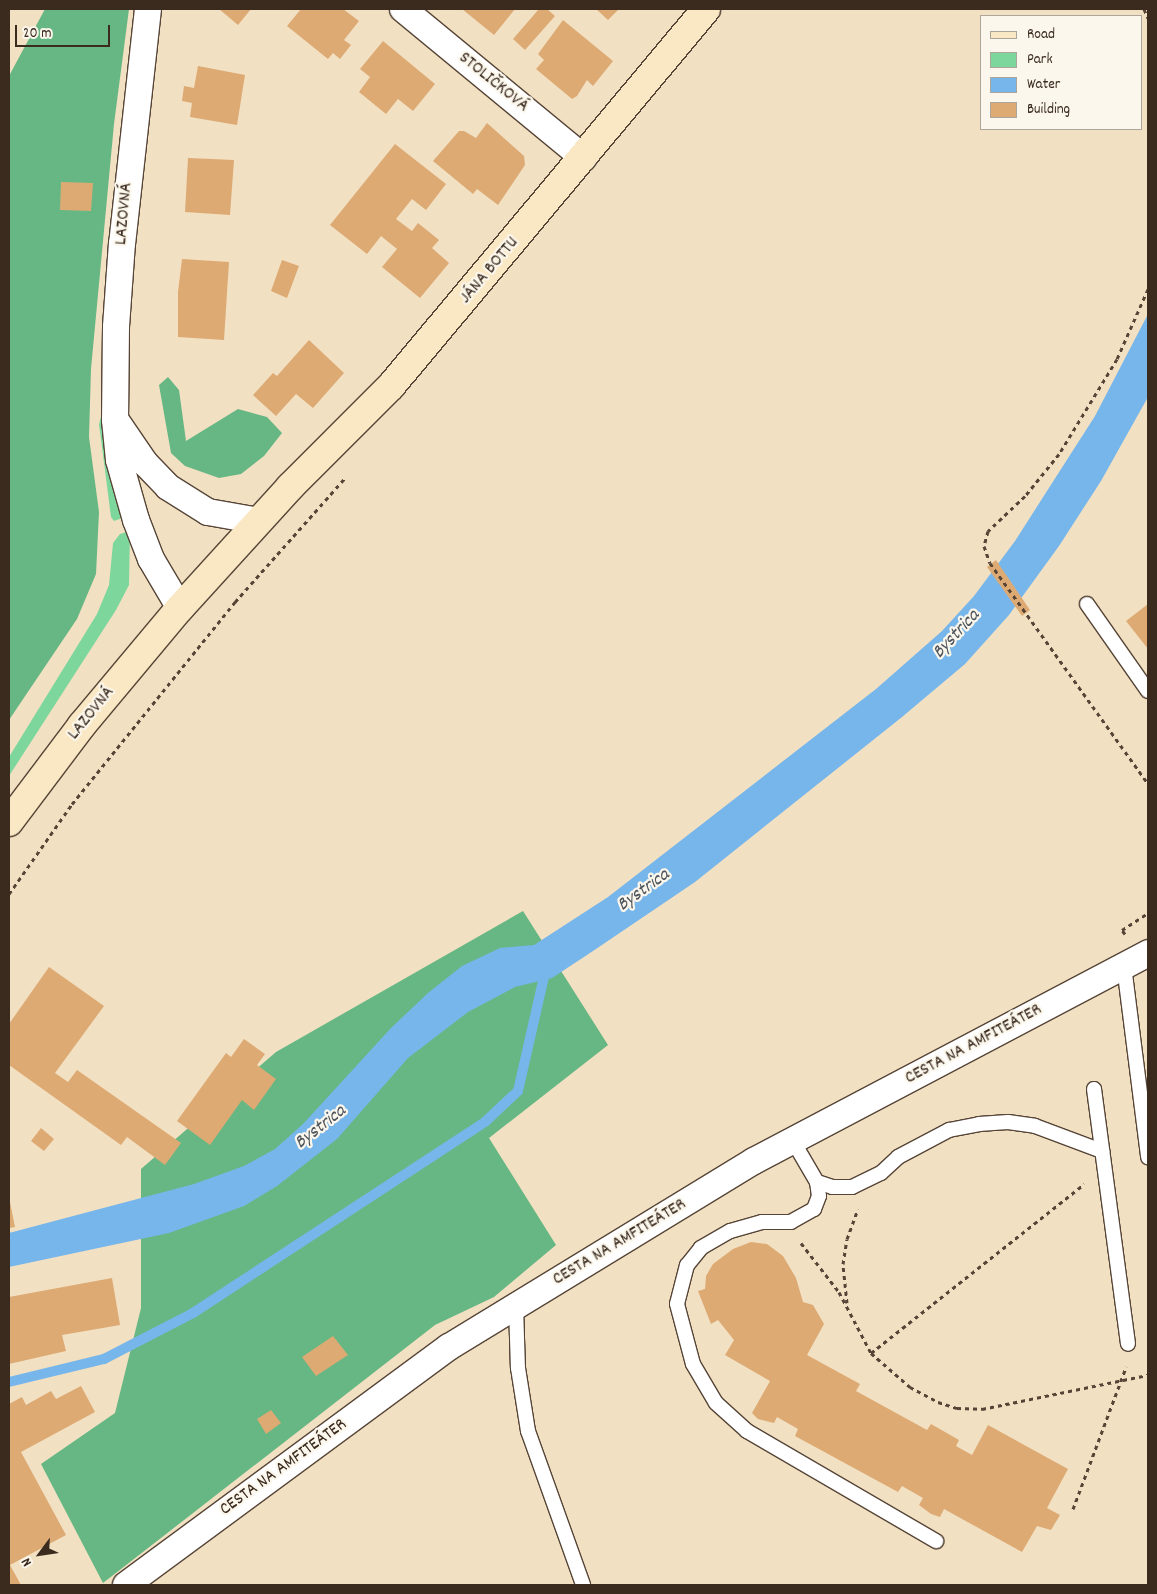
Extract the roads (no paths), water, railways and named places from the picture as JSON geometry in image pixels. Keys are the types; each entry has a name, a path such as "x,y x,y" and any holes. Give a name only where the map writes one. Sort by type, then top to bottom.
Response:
{"street":[{"name":"LAZOVNÁ","path":"148,9 122,252 115,420 119,460 136,520 151,559 180,608"},
{"name":"STOLIČKOVÁ","path":"403,9 584,158"},
{"name":"JÁNA BOTTU","path":"259,521 391,386 584,158 706,9"},
{"path":"115,420 145,462 168,487 208,512 259,521"},
{"name":"LAZOVNÁ","path":"9,822 82,725 180,608 259,521"},
{"name":"CESTA NA AMFITEÁTER","path":"126,1585 449,1347 793,1141 1148,953"}],"lane":[{"path":"1087,604 1148,691"},
{"path":"1124,966 1148,1157"},
{"path":"1094,1089 1128,1344"},
{"path":"817,1182 832,1187 852,1187 881,1173 898,1158 949,1130 979,1124 1008,1122 1035,1126 1102,1151"},
{"path":"793,1141 817,1182 819,1196 814,1209 804,1218 775,1224 751,1224 718,1236 701,1248 687,1265 677,1304 693,1364 716,1403 747,1431 936,1541"},
{"path":"516,1306 518,1368 528,1431 582,1585"}],"water":[{"name":"Bystrica","path":"1148,314 1148,397 1101,481 1059,546 1009,615 965,664 902,717 695,882 552,978 515,987 468,1012 408,1058 337,1139 277,1186 244,1206 169,1233 9,1267 9,1233 194,1184 244,1166 275,1149 303,1124 391,1028 428,993 462,966 500,948 534,945 608,897 876,689 942,631 974,596 1015,541 1095,416"}],"waterway":[{"path":"9,1382 104,1359 193,1313 486,1121 518,1091 546,968"}]}
